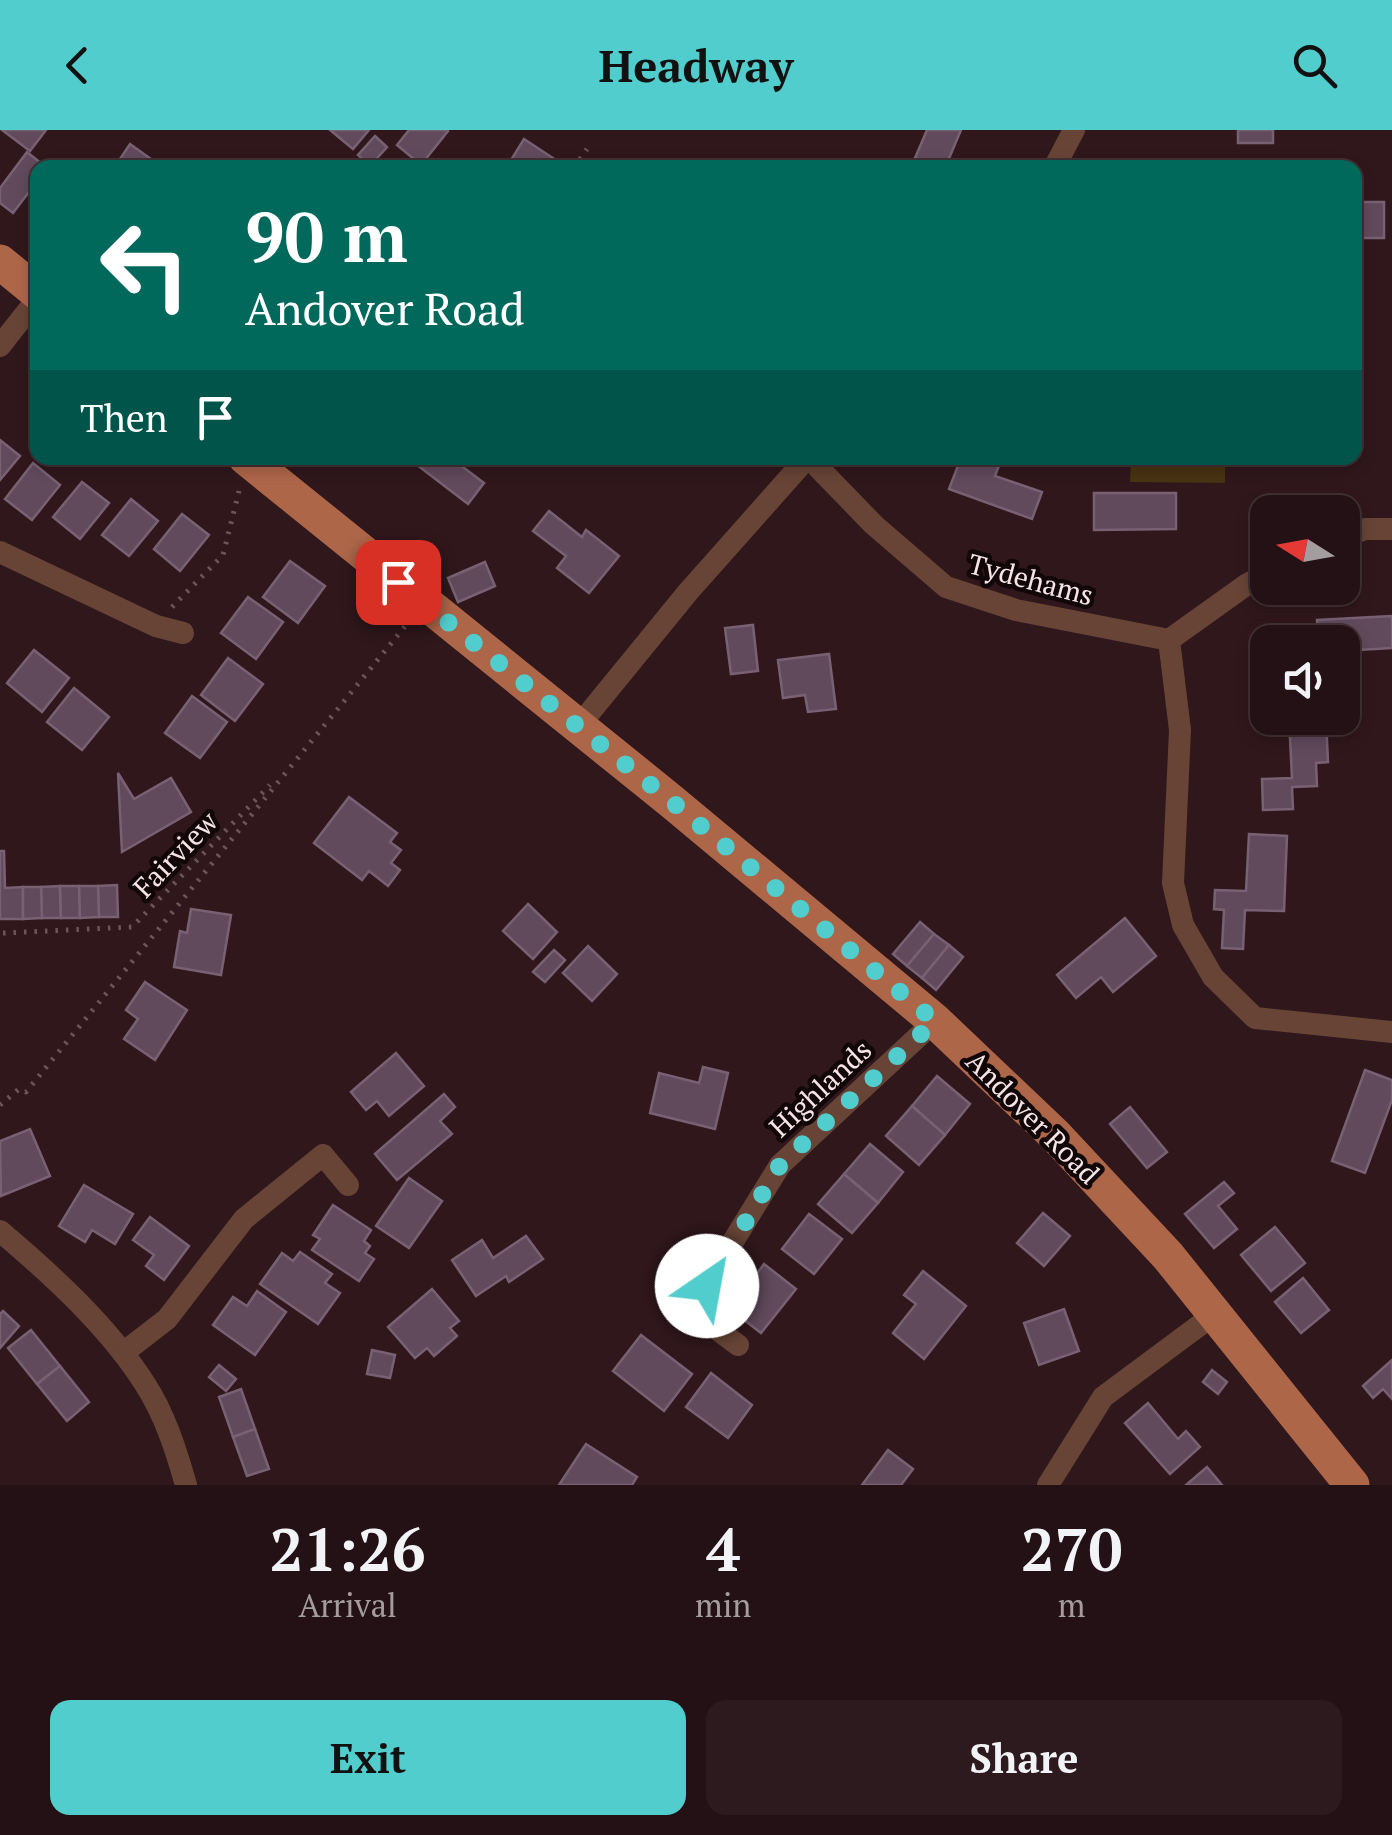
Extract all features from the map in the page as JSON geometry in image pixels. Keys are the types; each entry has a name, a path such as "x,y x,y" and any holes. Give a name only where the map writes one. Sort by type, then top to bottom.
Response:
{"main road":[{"path":"0,262 30,289"},
{"name":"Andover Road","path":"244,470 424,604 671,801 935,1021 1054,1136 1168,1256 1352,1485"}],"street":[{"path":"1058,160 1074,130"},
{"path":"0,346 30,307"},
{"name":"Tydehams","path":"578,728 688,592 802,465"},
{"name":"Tydehams","path":"815,465 874,525 946,587 1016,610 1169,640"},
{"path":"1360,531 1392,529"},
{"path":"0,552 156,626 183,633"},
{"path":"1250,583 1169,640 1180,730 1173,883 1183,925 1212,977 1255,1018 1392,1032"},
{"name":"Highlands","path":"738,1345 692,1310 780,1165 935,1021"},
{"path":"124,1353 166,1319 244,1218 323,1156 348,1186"},
{"path":"0,1231 41,1266 124,1353 147,1386 170,1433 186,1485"},
{"path":"1048,1485 1104,1398 1216,1313"}],"path":[{"path":"579,160 587,149"},
{"path":"156,626 223,556 244,470"},
{"path":"0,1105 18,1089 26,1092 424,604"},
{"name":"Fairview","path":"3,933 132,926 294,760"}],"shaded area":[{"path":"1131,465 1225,465 1225,483 1130,482"}],"building":[{"path":"2,130 46,130 30,151"},
{"path":"330,130 369,130 353,149"},
{"path":"409,130 448,131 425,160 415,160 397,145"},
{"path":"927,130 961,130 948,160 915,158"},
{"path":"1238,130 1273,130 1273,143 1238,143"},
{"path":"375,136 387,147 375,160 363,160 358,155"},
{"path":"524,139 556,160 511,160"},
{"path":"130,144 152,160 119,160"},
{"path":"27,152 37,160 30,160 30,191 13,213 0,203 0,188"},
{"path":"1362,202 1384,202 1384,238 1362,238"},
{"path":"0,440 20,456 0,480"},
{"path":"31,465 60,485 32,520 5,499"},
{"path":"417,465 460,465 484,483 468,504"},
{"path":"958,465 999,465 995,476 1042,492 1032,519 949,489"},
{"path":"82,482 109,503 80,539 53,517"},
{"path":"1094,493 1176,493 1176,529 1094,530"},
{"path":"131,499 158,521 129,556 102,535"},
{"path":"549,511 582,537 586,530 619,556 589,593 557,568 566,556 533,531"},
{"path":"182,514 209,535 180,571 154,549"},
{"path":"290,561 325,586 298,623 263,597"},
{"path":"485,562 495,586 458,602 448,578"},
{"path":"248,597 283,622 256,659 221,633"},
{"path":"1392,616 1392,648 1360,650 1360,625 1317,625 1317,620"},
{"path":"753,625 758,671 731,674 725,628"},
{"path":"34,650 69,678 42,712 7,683"},
{"path":"829,654 836,709 808,712 805,695 783,698 778,660"},
{"path":"228,658 263,684 235,721 201,695"},
{"path":"74,688 109,717 82,750 47,722"},
{"path":"192,696 227,722 200,758 165,733"},
{"path":"1290,735 1327,735 1328,762 1316,763 1317,786 1292,787 1293,809 1263,810 1262,779 1292,778"},
{"path":"118,773 134,799 171,778 191,812 122,852"},
{"path":"349,797 397,833 390,842 401,850 391,863 400,870 388,886 369,871 362,880 314,843"},
{"path":"1249,834 1287,836 1284,911 1245,910 1243,949 1222,948 1224,910 1214,909 1215,890 1246,891"},
{"path":"0,851 4,851 5,888 23,887 23,919 0,919"},
{"path":"117,885 118,917 99,917 98,886"},
{"path":"60,886 61,918 42,918 41,887"},
{"path":"60,886 79,886 80,918 61,918"},
{"path":"79,886 98,886 99,917 80,918"},
{"path":"23,887 41,887 42,918 23,919"},
{"path":"528,904 557,932 533,959 503,931"},
{"path":"191,909 231,915 221,975 174,967 180,931 187,933"},
{"path":"1125,918 1156,956 1113,992 1101,977 1076,998 1057,975"},
{"path":"920,922 934,934 907,966 893,954"},
{"path":"934,934 949,945 922,978 907,966"},
{"path":"949,945 963,957 936,990 922,978"},
{"path":"588,946 617,974 592,1001 563,973"},
{"path":"554,950 565,960 545,982 533,972"},
{"path":"145,982 187,1010 155,1060 124,1039 138,1019 126,1010"},
{"path":"396,1053 424,1086 389,1116 377,1101 366,1110 351,1092"},
{"path":"703,1067 728,1073 715,1129 650,1113 659,1073 699,1083"},
{"path":"1365,1070 1392,1080 1392,1100 1365,1173 1332,1161"},
{"path":"937,1076 970,1104 945,1135 912,1106"},
{"path":"444,1094 455,1107 440,1121 452,1134 397,1180 375,1154"},
{"path":"912,1106 945,1135 919,1165 886,1136"},
{"path":"1130,1107 1167,1152 1147,1168 1110,1124"},
{"path":"30,1129 50,1176 1,1196 0,1141"},
{"path":"870,1144 903,1172 878,1203 844,1174"},
{"path":"844,1174 878,1203 852,1233 818,1204"},
{"path":"409,1178 442,1201 409,1248 376,1226"},
{"path":"1224,1182 1234,1193 1218,1206 1237,1229 1214,1248 1185,1214"},
{"path":"84,1185 133,1214 115,1244 92,1230 85,1242 59,1226"},
{"path":"333,1205 371,1230 364,1241 370,1246 365,1253 374,1259 359,1281 312,1250 320,1239 313,1235"},
{"path":"1043,1213 1070,1236 1044,1266 1017,1243"},
{"path":"809,1214 842,1239 814,1274 782,1249"},
{"path":"150,1217 189,1246 164,1280 146,1266 154,1255 133,1240"},
{"path":"1275,1227 1305,1263 1271,1291 1241,1255"},
{"path":"526,1236 543,1259 509,1282 506,1276 476,1296 452,1260 482,1240 493,1258"},
{"path":"300,1252 332,1274 325,1283 340,1293 318,1324 260,1284 282,1253 293,1261"},
{"path":"764,1264 796,1289 761,1333 730,1309"},
{"path":"923,1271 966,1306 924,1359 893,1333 916,1304 904,1295"},
{"path":"1303,1278 1329,1310 1301,1333 1275,1302"},
{"path":"432,1289 459,1321 450,1328 457,1336 434,1356 427,1348 415,1358 388,1327"},
{"path":"257,1291 286,1312 255,1355 213,1325 233,1297 247,1306"},
{"path":"1064,1309 1079,1351 1039,1365 1024,1323"},
{"path":"3,1311 19,1326 0,1348 0,1314"},
{"path":"31,1330 60,1366 37,1384 8,1348"},
{"path":"641,1335 692,1374 664,1411 613,1371"},
{"path":"372,1350 395,1355 390,1378 367,1374"},
{"path":"1392,1360 1392,1399 1383,1389 1373,1398 1363,1386"},
{"path":"219,1365 236,1379 226,1391 209,1377"},
{"path":"60,1366 89,1402 67,1421 37,1384"},
{"path":"1212,1370 1227,1382 1218,1394 1203,1382"},
{"path":"711,1373 752,1405 728,1438 686,1407"},
{"path":"241,1389 255,1429 233,1437 219,1397"},
{"path":"1148,1403 1178,1439 1186,1431 1200,1447 1170,1474 1125,1423"},
{"path":"255,1429 269,1469 247,1476 233,1437"},
{"path":"586,1444 637,1477 632,1485 559,1485"},
{"path":"888,1450 913,1469 901,1485 862,1485"},
{"path":"1207,1467 1222,1485 1186,1485"}],"route":[{"path":"398,582 671,801 935,1021 780,1165 707,1286"}]}
